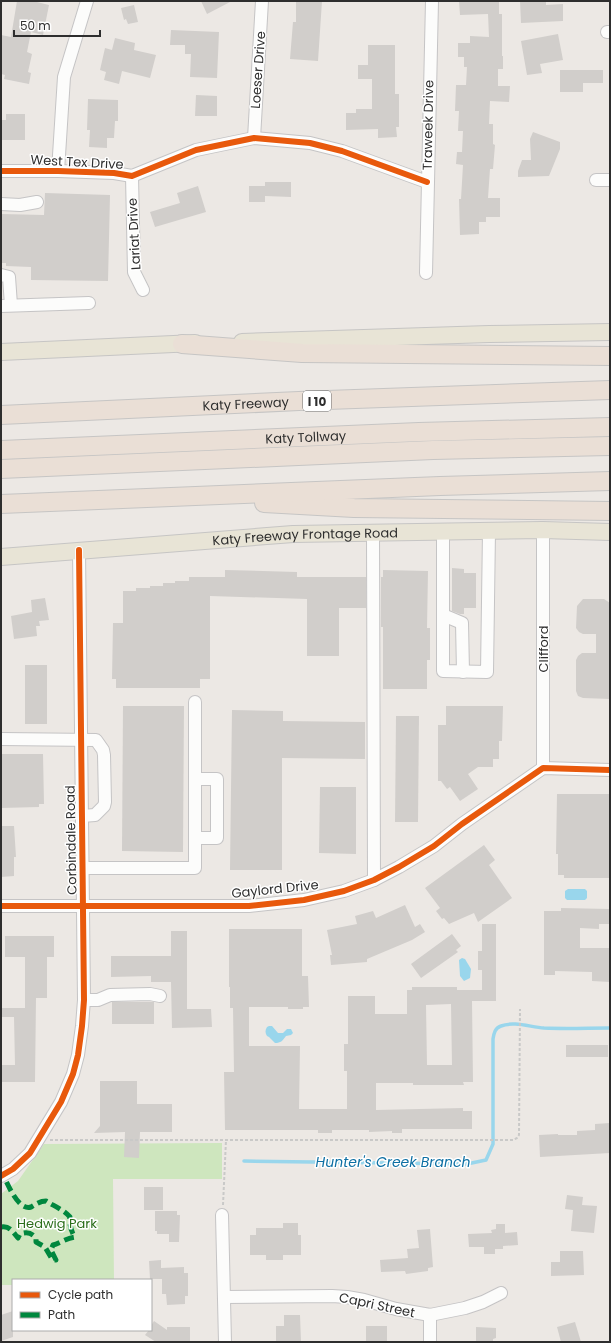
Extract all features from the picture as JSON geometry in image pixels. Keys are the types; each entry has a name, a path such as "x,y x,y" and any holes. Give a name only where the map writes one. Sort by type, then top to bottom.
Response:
{"highway":[{"path":"182,344 302,352 610,356"},
{"name":"Katy Freeway","path":"1,414 299,401 610,390"},
{"name":"Katy Tollway","path":"1,450 419,432 610,427"},
{"name":"Katy Tollway","path":"1,469 433,450 610,446"},
{"path":"1,504 440,486 610,481"},
{"path":"161,497 354,508 610,511"}],"main road":[{"path":"1,352 182,344 489,334 610,332"},
{"name":"Katy Freeway Frontage Road","path":"1,557 264,535 543,530 610,532"}],"street":[{"path":"58,171 64,77 86,1"},
{"name":"Loeser Drive","path":"254,138 262,1"},
{"name":"Traweek Drive","path":"426,273 432,1"},
{"name":"West Tex Drive","path":"1,171 114,173 132,176 196,150 254,138 310,142 342,151 427,182"},
{"name":"Lariat Drive","path":"132,176 134,272 143,290"},
{"path":"596,180 610,180"},
{"path":"1,204 20,205 37,202"},
{"path":"1,275 9,277 6,305 89,303"},
{"name":"Clifford","path":"543,530 543,768"},
{"path":"443,532 443,671 487,672 490,531"},
{"path":"373,532 374,880"},
{"name":"Corbindale Road","path":"1,1176 22,1162 30,1153 61,1102 73,1074 81,1039 84,1000 80,550"},
{"path":"443,615 462,623 463,672"},
{"path":"82,868 195,868 195,702"},
{"path":"1,739 96,740 104,755 104,806 95,815 82,816"},
{"path":"543,768 610,770"},
{"name":"Gaylord Drive","path":"1,906 249,906 304,900 344,891 374,880 434,846 462,824 543,768"},
{"path":"195,779 217,779 217,838 195,838"},
{"path":"84,1000 98,1000 110,995 150,994 160,996"},
{"path":"222,1215 225,1342"},
{"name":"Capri Street","path":"224,1297 348,1297 396,1309 430,1315 477,1304 501,1293"},
{"path":"430,1315 430,1342"}],"path":[{"path":"38,1140 513,1140 518,1138 520,1135 520,1009"},
{"path":"222,1215 226,1140"}],"green space":[{"name":"Hedwig Park","path":"222,1143 222,1179 113,1179 114,1279 12,1279 12,1285 1,1285 1,1194 18,1181 44,1144"}],"water":[{"path":"568,889 585,889 587,891 587,898 585,900 567,900 565,898 565,891"},
{"path":"462,958 465,959 471,969 470,978 464,981 460,976 459,960"},
{"path":"269,1026 272,1026 278,1033 283,1033 287,1029 291,1029 293,1033 286,1036 280,1042 275,1043 266,1034 266,1029"}],"building":[{"path":"17,1 38,1 37,2 49,5 43,35 31,32 27,52 32,54 28,72 31,73 29,84 4,79 5,75 1,74 1,35 11,37"},
{"path":"201,1 232,1 207,14"},
{"path":"296,1 322,1 318,61 290,59 293,22 296,22"},
{"path":"459,1 499,1 499,14 502,14 503,69 498,69 498,86 510,86 509,102 490,101 489,124 493,124 493,144 495,145 493,169 490,169 488,198 500,198 500,217 486,217 486,222 479,222 479,234 460,235 459,199 461,199 463,165 456,164 457,152 462,152 463,131 458,131 459,111 455,111 456,85 466,85 467,67 464,67 464,57 458,57 458,43 470,43 470,36 489,37 488,14 460,15"},
{"path":"520,1 546,1 546,5 563,4 563,21 521,23"},
{"path":"134,5 138,22 128,24 126,19 124,20 121,8"},
{"path":"171,30 219,32 217,78 190,77 191,54 185,54 185,45 170,45"},
{"path":"558,34 563,60 540,64 542,73 527,75 521,41"},
{"path":"115,38 135,43 134,50 156,55 150,78 122,71 119,84 104,80 106,72 100,70 105,48 112,50"},
{"path":"368,45 395,45 395,94 399,94 399,127 396,127 397,137 378,138 378,129 346,130 346,113 356,113 356,109 372,109 372,79 358,79 358,65 368,65"},
{"path":"560,70 603,70 603,83 583,83 583,92 560,92"},
{"path":"196,95 217,96 217,116 195,116"},
{"path":"88,99 118,100 118,121 115,121 114,138 107,138 107,148 89,147 90,130 87,130"},
{"path":"6,114 25,114 25,140 1,140 1,120 6,120"},
{"path":"533,132 560,142 560,149 549,176 518,177 518,171 522,160 531,160 530,139"},
{"path":"265,182 291,182 291,197 265,196 265,202 249,202 249,186 265,186"},
{"path":"198,186 206,212 155,227 150,212 180,203 177,193"},
{"path":"45,193 110,195 108,281 31,280 31,267 6,266 6,263 1,263 1,214 44,215"},
{"path":"452,568 464,569 464,573 476,573 476,608 464,608 464,614 452,611"},
{"path":"225,570 297,572 297,577 366,577 366,608 339,608 339,656 307,656 307,599 210,596 210,679 200,679 200,688 116,688 116,679 112,679 113,623 123,623 123,591 136,591 136,588 150,588 150,586 163,586 163,583 175,583 175,581 189,581 189,577 225,577"},
{"path":"383,570 428,571 427,628 430,628 430,660 427,660 427,689 383,689 381,577 383,577"},
{"path":"45,598 49,620 39,621 40,626 36,626 37,636 14,639 11,616 32,612 31,600"},
{"path":"583,599 604,599 610,603 610,699 583,698 578,696 576,691 576,660 578,656 582,653 596,653 596,634 583,634 576,628 577,606"},
{"path":"25,665 47,665 47,724 25,724"},
{"path":"123,706 184,706 183,852 122,851"},
{"path":"446,706 503,706 502,741 499,741 499,759 493,759 493,767 478,767 468,774 478,789 460,801 450,787 447,789 441,781 438,781 438,725 446,725"},
{"path":"232,710 283,711 283,721 365,722 365,759 282,758 282,870 230,870"},
{"path":"396,716 419,716 418,822 395,822"},
{"path":"1,754 43,754 44,804 39,804 39,807 1,808"},
{"path":"320,787 356,787 356,854 319,853"},
{"path":"557,794 610,794 610,878 564,878 564,875 558,875 558,854 556,854"},
{"path":"1,826 14,826 16,857 14,857 14,876 1,877"},
{"path":"484,845 495,860 489,865 512,898 478,922 474,913 449,924 444,918 442,919 436,911 440,908 425,888"},
{"path":"405,905 415,927 420,924 425,932 412,940 367,959 367,962 331,965 330,955 332,955 327,930 357,924 355,916 373,911 376,918"},
{"path":"561,908 610,909 610,924 599,924 599,929 580,928 580,948 610,948 610,982 592,981 592,972 555,971 555,975 544,975 544,911 561,911"},
{"path":"482,924 496,924 496,1001 472,1001 473,1082 463,1082 464,1085 376,1083 376,1110 463,1108 463,1111 472,1111 472,1129 402,1129 402,1133 392,1133 392,1131 369,1132 369,1130 332,1130 332,1133 318,1133 318,1130 225,1130 224,1072 234,1072 233,1008 230,1008 229,987 229,929 302,929 302,976 308,976 309,1007 303,1007 303,1009 288,1009 288,1007 249,1007 249,1046 300,1046 299,1109 347,1109 347,1071 344,1071 344,1044 348,1044 348,996 375,996 375,1014 407,1014 407,990 412,990 412,987 457,987 457,990 482,990 482,970 478,970 478,951 482,951","holes":["451,1004 452,1065 427,1065 426,1005"]},
{"path":"171,931 187,931 187,1009 211,1009 212,1027 172,1028 171,982 151,982 151,976 111,977 111,956 171,956"},
{"path":"452,934 461,946 456,950 458,952 421,978 411,964"},
{"path":"5,936 54,936 54,957 47,957 47,998 36,998 35,1082 1,1082 1,1065 15,1065 14,1017 1,1017 1,1008 25,1008 25,957 5,957"},
{"path":"112,1002 154,1002 154,1024 112,1024"},
{"path":"566,1045 608,1045 608,1057 566,1057"},
{"path":"100,1081 137,1081 137,1104 172,1104 172,1132 140,1132 139,1158 124,1157 125,1132 94,1133 100,1126"},
{"path":"610,1123 610,1153 540,1157 539,1135 577,1135 577,1131 595,1130 595,1124"},
{"path":"144,1187 163,1187 163,1210 144,1210"},
{"path":"567,1195 583,1197 582,1205 597,1206 594,1233 571,1231 573,1210 565,1209"},
{"path":"155,1211 177,1211 177,1215 180,1215 179,1242 169,1242 169,1234 157,1234 157,1231 155,1231"},
{"path":"283,1223 298,1223 298,1235 301,1235 301,1255 283,1255 283,1260 266,1260 266,1255 250,1255 250,1235 256,1235 256,1228 283,1228"},
{"path":"496,1224 505,1224 505,1233 517,1232 518,1245 503,1246 503,1249 495,1249 495,1254 484,1254 484,1247 469,1247 468,1234 492,1233 491,1230 496,1229"},
{"path":"430,1229 433,1267 428,1268 428,1271 406,1274 405,1271 381,1272 380,1260 408,1258 407,1249 419,1248 417,1230"},
{"path":"560,1251 583,1251 584,1275 551,1276 551,1262 560,1262"},
{"path":"161,1260 161,1268 184,1267 184,1273 188,1273 188,1296 185,1296 185,1304 167,1305 166,1294 162,1294 162,1279 150,1279 149,1261"},
{"path":"12,1311 13,1337 1,1341 1,1315"},
{"path":"284,1315 300,1315 301,1342 276,1342 276,1326 284,1326"},
{"path":"154,1321 167,1330 167,1327 190,1327 190,1342 156,1342 145,1335 148,1331 152,1331 152,1324"},
{"path":"575,1322 581,1342 561,1342 557,1327"},
{"path":"366,1326 387,1326 387,1342 366,1342"},
{"path":"476,1327 496,1328 496,1338 493,1339 493,1342 476,1342"}],"waterway":[{"name":"Hunter's Creek Branch","path":"244,1161 467,1164 486,1160 493,1144 493,1039 496,1029 501,1026 511,1024 544,1028 610,1028"}],"marked path":[{"path":"1,1227 9,1228 18,1238 22,1233 32,1235 36,1238 36,1242 45,1247 52,1259 56,1260 51,1250 53,1245 75,1237 72,1233 70,1217 68,1215 46,1201 40,1202 31,1207 22,1205 14,1196 3,1175"}],"cycle path":[{"path":"1,171 114,173 132,176 196,150 254,138 310,143 342,151 427,182"},
{"path":"1,1176 13,1169 30,1153 61,1102 73,1074 78,1055 82,1026 84,1000 79,550"},
{"path":"1,906 249,906 304,900 344,891 374,880 399,867 434,846 462,824 543,768 610,770"}]}
